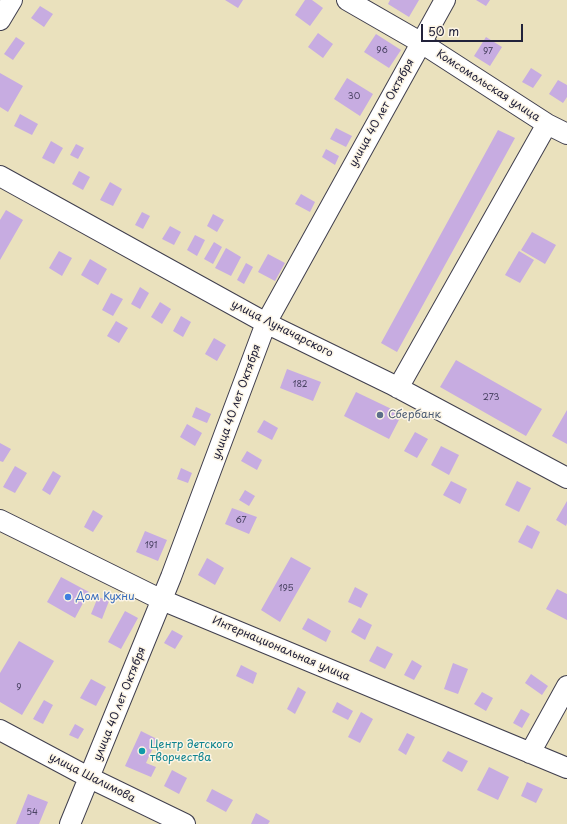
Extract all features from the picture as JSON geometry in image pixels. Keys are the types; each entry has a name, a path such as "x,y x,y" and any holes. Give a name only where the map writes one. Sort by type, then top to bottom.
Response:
{"street":[{"path":"0,20 12,0"},
{"name":"Комсомольская улица","path":"347,0 420,42 546,124 567,134"},
{"name":"улица 40 лет Октября","path":"70,824 171,577 266,323 420,42 445,0"},
{"path":"398,388 546,124"},
{"name":"улица Луначарского","path":"0,176 266,323 398,388 566,476"},
{"name":"Интернациональная улица","path":"0,520 162,600 567,768"},
{"path":"530,753 567,686"},
{"name":"улица Шалимова","path":"0,730 90,778 185,824"}],"building":[{"path":"225,0 243,0 238,8"},
{"path":"305,0 312,0 323,8 310,26 295,15"},
{"path":"390,0 419,0 409,17 388,4"},
{"path":"476,0 490,0 486,6"},
{"path":"40,6 53,14 44,27 31,18"},
{"path":"318,33 333,44 323,58 308,47"},
{"path":"376,34 401,50 389,68 364,52"},
{"path":"16,37 25,43 13,60 4,54"},
{"path":"486,37 502,47 490,66 474,56"},
{"path":"531,68 542,75 533,88 522,82"},
{"path":"0,73 23,86 8,112 0,107"},
{"path":"347,78 373,94 360,116 334,99"},
{"path":"558,80 567,85 567,97 563,103 549,94"},
{"path":"20,114 38,124 32,135 14,126"},
{"path":"336,128 352,136 346,147 330,139"},
{"path":"498,130 515,138 397,352 381,343"},
{"path":"51,141 63,148 54,164 42,158"},
{"path":"76,144 84,148 78,159 70,155"},
{"path":"326,149 339,156 335,165 322,157"},
{"path":"79,171 90,177 83,190 72,184"},
{"path":"110,182 122,189 113,206 100,200"},
{"path":"301,194 315,202 310,212 295,204"},
{"path":"6,210 23,220 0,260 0,220"},
{"path":"142,212 150,216 143,229 135,225"},
{"path":"213,214 224,220 217,232 207,226"},
{"path":"170,226 181,232 174,245 162,239"},
{"path":"532,232 556,245 545,264 521,250"},
{"path":"195,235 205,240 197,256 187,250"},
{"path":"214,242 222,247 213,264 204,259"},
{"path":"226,248 241,257 231,276 215,268"},
{"path":"59,251 72,258 62,276 49,268"},
{"path":"519,251 534,260 520,283 505,275"},
{"path":"268,254 285,263 275,281 258,272"},
{"path":"90,259 107,269 98,285 81,275"},
{"path":"246,263 253,267 244,284 237,280"},
{"path":"140,287 149,293 140,309 131,304"},
{"path":"111,293 123,299 113,316 102,310"},
{"path":"160,302 171,309 162,324 151,317"},
{"path":"181,316 191,322 183,337 173,331"},
{"path":"116,321 128,328 119,343 107,336"},
{"path":"214,338 226,345 217,361 205,354"},
{"path":"456,360 542,409 526,436 440,387"},
{"path":"287,369 321,382 313,401 280,388"},
{"path":"356,392 402,414 389,439 344,416"},
{"path":"196,407 211,414 207,423 192,417"},
{"path":"567,410 567,444 552,436"},
{"path":"264,420 278,428 272,440 257,432"},
{"path":"187,424 202,433 195,446 180,437"},
{"path":"415,432 428,439 417,458 404,451"},
{"path":"0,443 11,449 3,462 0,461"},
{"path":"441,446 459,455 449,475 431,465"},
{"path":"247,451 262,460 257,470 241,461"},
{"path":"15,466 27,473 15,493 3,487"},
{"path":"181,468 192,473 188,483 177,479"},
{"path":"53,471 61,476 50,495 42,490"},
{"path":"451,481 467,489 460,504 443,495"},
{"path":"517,481 531,488 519,512 505,505"},
{"path":"245,490 255,496 249,506 239,500"},
{"path":"567,501 567,523 566,526 556,520"},
{"path":"232,508 257,517 249,534 225,524"},
{"path":"93,510 103,516 93,532 84,527"},
{"path":"527,525 540,532 532,549 518,542"},
{"path":"145,531 167,540 158,561 136,552"},
{"path":"291,557 311,568 280,622 261,610"},
{"path":"207,558 224,568 215,585 198,575"},
{"name":"Дом Кухни","path":"61,577 89,592 75,618 47,602"},
{"path":"355,587 368,594 361,608 348,602"},
{"path":"557,589 567,594 567,620 546,609"},
{"path":"98,597 109,601 102,619 91,614"},
{"path":"125,611 138,618 121,649 108,642"},
{"path":"308,618 331,631 326,642 302,629"},
{"path":"359,618 372,625 365,640 351,632"},
{"path":"172,630 183,636 175,649 164,643"},
{"path":"19,641 54,661 22,715 0,702 0,673"},
{"path":"377,646 393,654 385,669 369,661"},
{"path":"412,660 422,666 414,680 404,675"},
{"path":"453,663 468,669 458,694 444,689"},
{"path":"241,665 257,673 253,684 236,676"},
{"path":"531,674 548,686 542,695 525,683"},
{"path":"91,679 106,687 96,706 80,698"},
{"path":"298,687 306,692 295,714 287,709"},
{"path":"482,692 493,698 486,711 474,704"},
{"path":"44,700 53,705 43,724 33,719"},
{"path":"337,702 353,711 348,720 332,712"},
{"path":"521,709 530,714 522,728 513,723"},
{"path":"361,712 373,719 360,743 348,737"},
{"path":"75,724 84,729 78,739 69,735"},
{"name":"Центр детского творчества","path":"141,731 157,739 146,763 156,767 151,777 125,766"},
{"path":"407,733 415,737 406,755 398,750"},
{"path":"448,751 468,761 462,772 442,761"},
{"path":"489,767 509,777 498,800 477,790"},
{"path":"172,770 187,778 179,794 164,786"},
{"path":"527,782 543,789 536,803 521,796"},
{"path":"212,789 233,800 226,812 206,801"},
{"path":"28,794 48,802 39,824 16,824"},
{"path":"256,813 270,821 268,824 251,824"}],"place":[{"name":"Сбербанк","path":"380,415"},
{"name":"Дом Кухни","path":"68,597"},
{"name":"Центр детского творчества","path":"142,751"}]}
